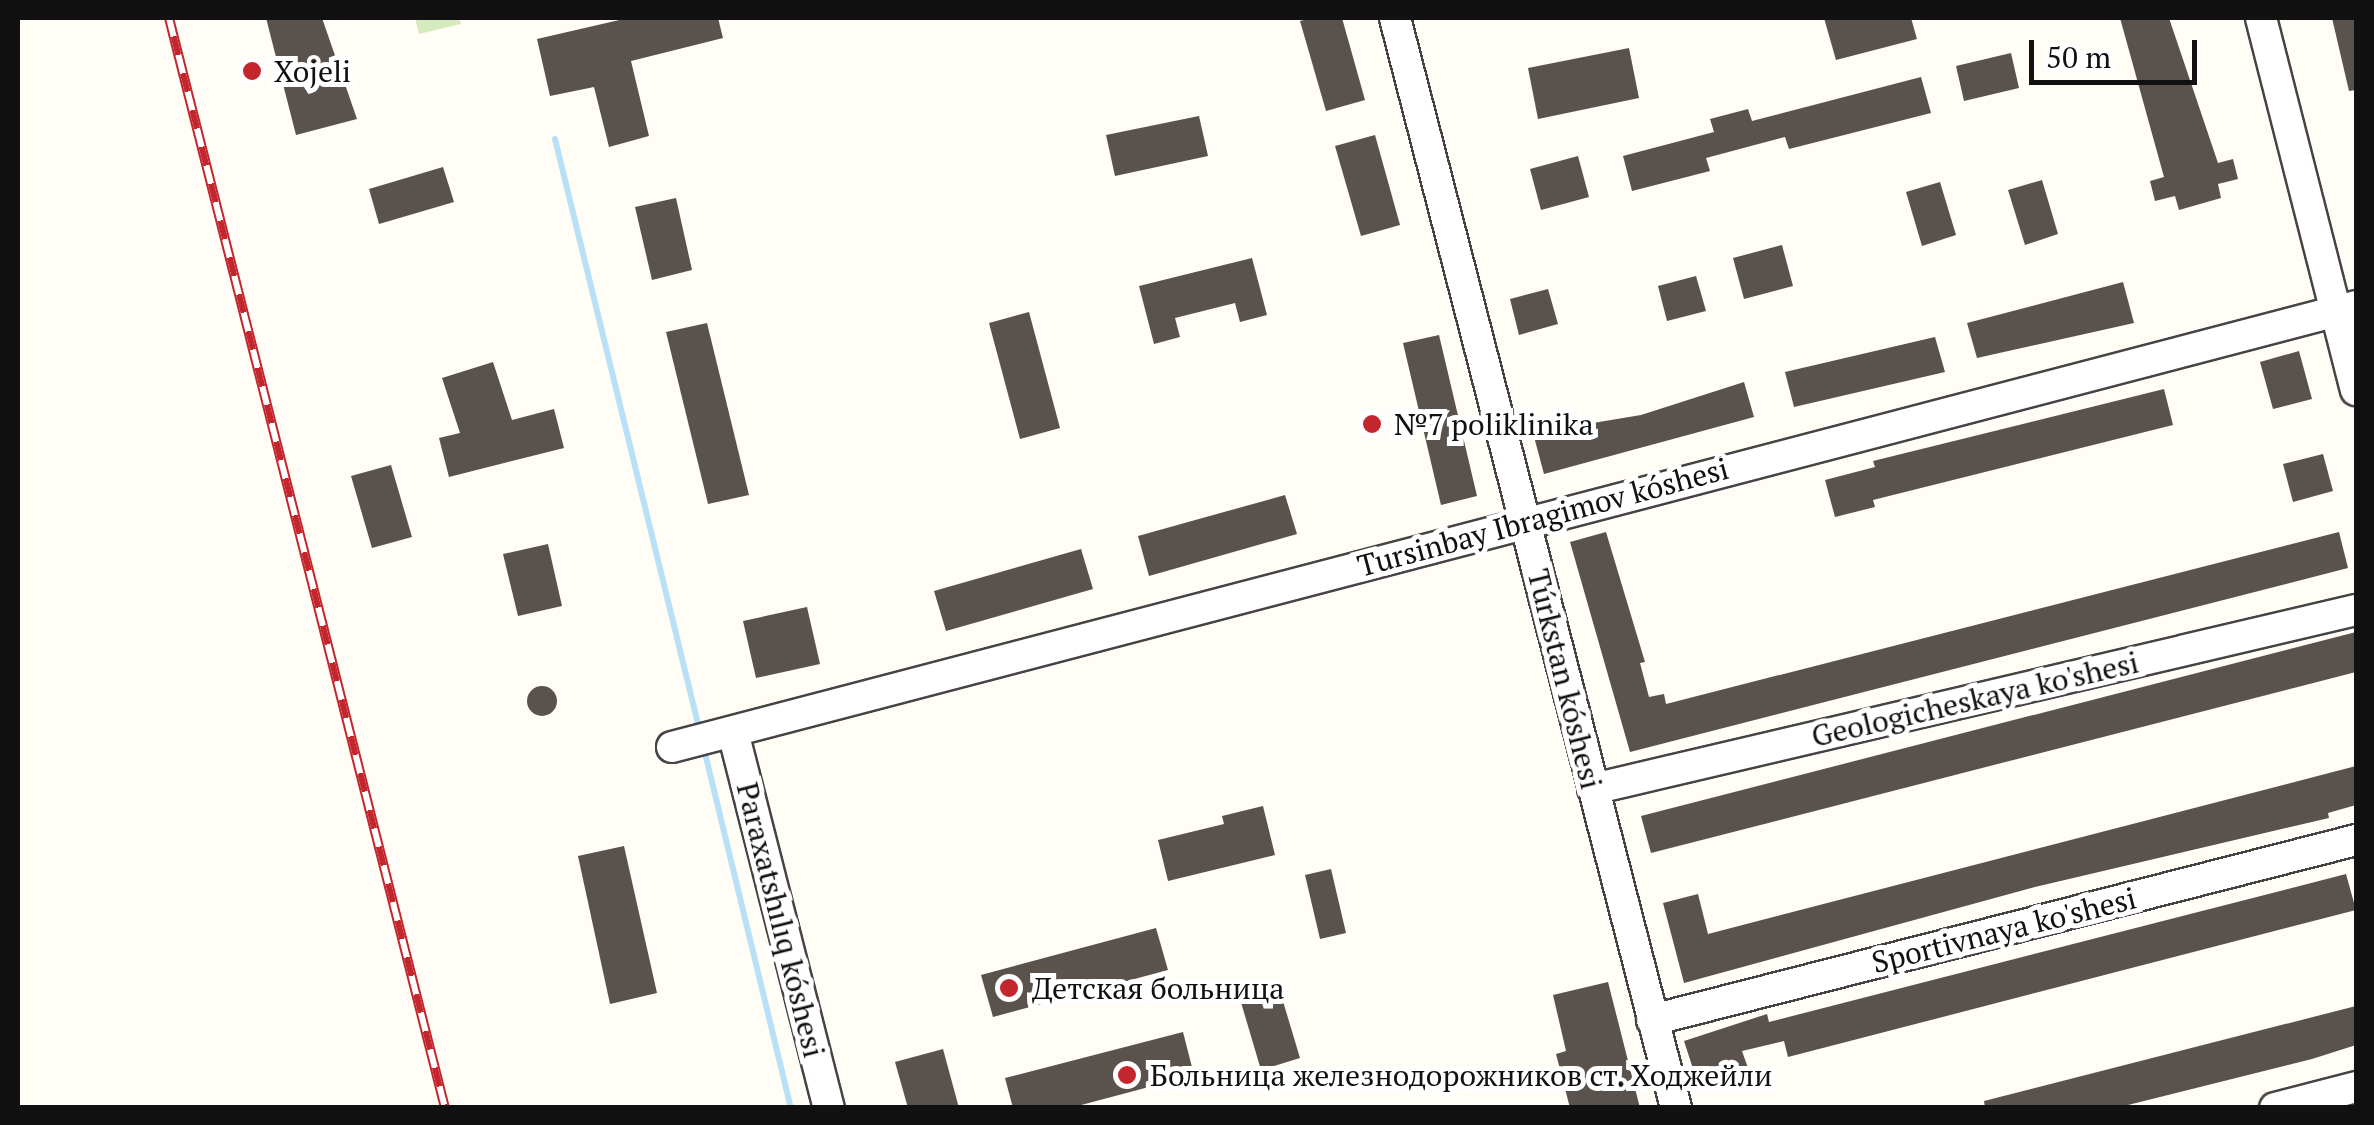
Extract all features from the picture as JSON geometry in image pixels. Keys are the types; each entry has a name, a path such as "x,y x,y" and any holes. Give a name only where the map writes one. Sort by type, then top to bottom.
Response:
{"street":[{"name":"Túrkstan kóshesi","path":"1395,18 1676,1108"},
{"path":"2261,18 2346,309 2356,390"},
{"name":"Tursinbay Ibragimov kóshesi","path":"672,747 733,732 738,725 2346,309"},
{"name":"Geologicheskaya ko'shesi","path":"1593,790 2356,610"},
{"name":"Paraxatshılıq kóshesi","path":"733,732 829,1108"},
{"name":"Sportivnaya ko'shesi","path":"1652,1020 2356,840"},
{"path":"2275,1108 2356,1087"}],"green space":[{"path":"415,18 459,18 461,24 419,34"}],"building":[{"path":"266,18 322,18 357,119 296,135"},
{"path":"628,18 718,18 723,38 631,61 649,136 609,147 594,87 550,96 537,39"},
{"path":"1342,18 1365,100 1326,111 1300,21"},
{"path":"1824,18 1911,18 1917,39 1836,60"},
{"path":"2120,18 2169,18 2218,163 2233,159 2238,179 2218,184 2221,198 2179,210 2175,196 2155,201 2150,181 2164,177"},
{"path":"2332,18 2356,18 2356,90 2349,91"},
{"path":"1629,48 1639,98 1538,119 1528,68"},
{"path":"2011,53 2019,88 1964,101 1956,66"},
{"path":"1921,77 1931,113 1789,149 1785,137 1706,158 1710,171 1632,191 1623,156 1714,132 1710,119 1748,109 1752,121"},
{"path":"1199,116 1208,156 1115,176 1106,135"},
{"path":"1375,135 1400,225 1361,236 1335,146"},
{"path":"1578,156 1589,197 1541,210 1530,169"},
{"path":"443,167 454,202 379,224 369,189"},
{"path":"2042,180 2058,234 2025,245 2008,190"},
{"path":"1940,182 1956,235 1922,246 1906,192"},
{"path":"676,198 692,270 652,280 635,207"},
{"path":"1782,245 1793,286 1744,299 1733,258"},
{"path":"1252,258 1267,315 1240,322 1235,303 1175,318 1180,337 1154,344 1139,286"},
{"path":"1696,276 1706,311 1667,321 1658,286"},
{"path":"2123,282 2134,323 1977,358 1967,323"},
{"path":"1548,289 1558,324 1519,335 1510,299"},
{"path":"1029,312 1060,428 1020,439 989,323"},
{"path":"707,323 749,495 708,504 666,332"},
{"path":"1439,335 1477,496 1441,505 1403,343"},
{"path":"1935,337 1945,372 1794,407 1785,372"},
{"path":"2299,351 2312,399 2273,409 2260,362"},
{"path":"493,362 512,420 554,409 564,448 449,477 439,438 460,433 442,378"},
{"path":"1744,382 1754,417 1544,474 1533,433 1641,415"},
{"path":"2164,389 2173,425 1873,500 1875,507 1835,517 1825,480 1875,467 1873,461"},
{"path":"2323,454 2333,491 2293,502 2283,464"},
{"path":"391,465 412,537 372,548 351,476"},
{"path":"1285,495 1297,534 1149,576 1138,536"},
{"path":"1606,532 1645,662 1640,663 1649,697 1664,694 1666,704 2339,532 2348,568 1630,752 1570,542"},
{"path":"548,544 562,606 518,616 503,554"},
{"path":"1081,549 1093,589 946,631 934,591"},
{"path":"807,607 820,664 756,678 743,621"},
{"path":"2356,632 2356,672 1651,853 1641,816"},
{"path":"542,686 553,690 557,701 553,712 542,716 531,712 527,701 531,690"},
{"path":"2356,766 2356,805 2328,813 2329,818 2035,887 1684,983 1663,903 1698,894 1708,934"},
{"path":"1263,806 1275,855 1168,881 1158,840 1224,824 1222,816"},
{"path":"624,846 657,993 610,1004 578,856"},
{"path":"1331,869 1346,933 1320,939 1305,875"},
{"path":"2346,874 2356,910 1788,1057 1784,1041 1742,1051 1748,1068 1697,1081 1684,1041 1767,1014 1769,1022"},
{"path":"1156,928 1168,970 993,1017 981,975"},
{"path":"1608,982 1640,1108 1570,1108 1556,1054 1566,1051 1553,995"},
{"path":"1279,988 1300,1058 1261,1070 1240,999"},
{"path":"2356,1006 2356,1045 2312,1059 2116,1108 1985,1108 1984,1101"},
{"path":"1183,1032 1194,1075 1070,1108 1013,1108 1005,1078"},
{"path":"943,1049 959,1108 908,1108 895,1062"}],"waterway":[{"path":"555,139 700,732"},
{"path":"704,749 791,1108"}],"railway":[{"path":"169,18 445,1108"}],"place":[{"name":"Xojeli","path":"252,71"},
{"name":"№7 poliklinika","path":"1372,424"},
{"name":"Детская больница","path":"1009,988"},
{"name":"Больница железнодорожников ст. Ходжейли","path":"1127,1075"}]}
